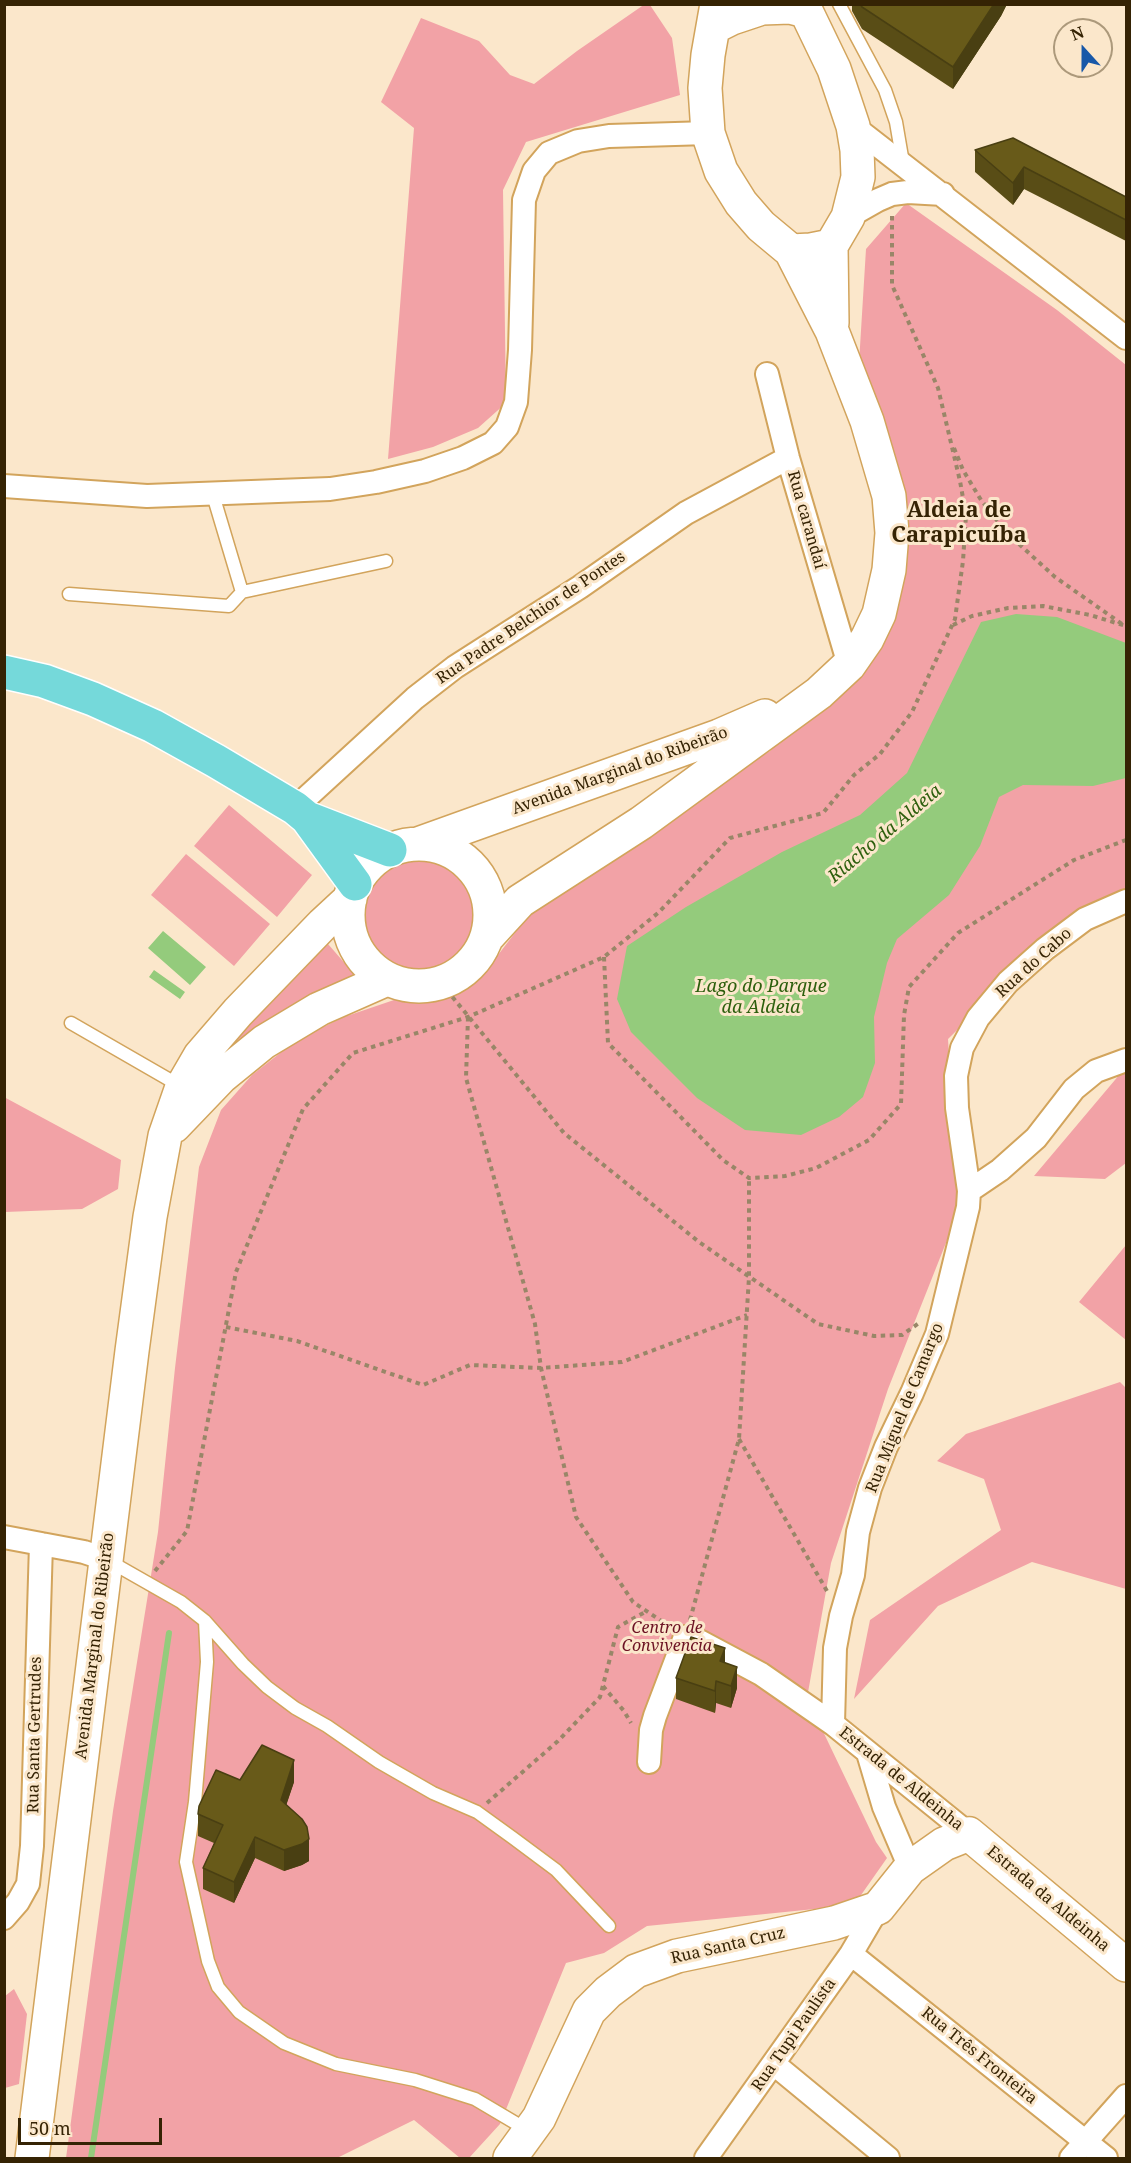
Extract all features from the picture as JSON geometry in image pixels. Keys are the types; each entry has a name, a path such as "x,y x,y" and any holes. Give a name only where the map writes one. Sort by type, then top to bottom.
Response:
{"main road":[{"path":"762,8 804,8 834,69 853,126 858,177 849,217 831,246 811,250 791,250 761,226 741,203 721,171 708,133 705,88 708,55 716,16 732,18 762,8"},
{"name":"Avenida Marginal do Ribeirão","path":"831,246 832,331"},
{"name":"Avenida Marginal do Ribeirão","path":"352,892 348,918 351,937 359,954 371,968 387,979 405,985 423,987 441,983 461,973 477,957 487,937 520,901 641,823 819,693 849,665 867,639 879,614 889,570 892,533 889,496 859,399 832,331 791,250"},
{"path":"4,672 44,681 153,726 301,813 404,847"},
{"name":"Avenida Marginal do Ribeirão","path":"32,2158 105,1559 150,1217 165,1136 182,1087 200,1056 238,1012 352,892 369,864 404,847 719,736 819,693"},
{"path":"301,813 352,892"},
{"name":"Avenida Marginal do Ribeirão","path":"404,847 440,847 461,857 477,873 487,893 491,915 487,937"},
{"path":"165,1136 221,1077 264,1042 319,1009 387,979"},
{"path":"878,1908 910,1868 944,1844 969,1834"},
{"name":"Estrada da Aldeinha","path":"969,1834 1126,1965"},
{"name":"Rua Santa Cruz","path":"510,2158 534,2125 589,2011 608,1992 636,1971 677,1956 834,1923 878,1908"}],"street":[{"path":"853,126 1126,338"},
{"path":"4,486 147,496 330,489 425,471 463,458 493,442 507,427 516,402 520,350 524,200 534,171 549,153 578,141 609,135 708,133"},
{"path":"849,217 892,194 908,192 943,194"},
{"name":"Rua carandaí","path":"767,374 788,458 849,665"},
{"name":"Rua Padre Belchior de Pontes","path":"301,813 415,698 455,667 580,587 686,513 788,458"},
{"name":"Rua do Cabo","path":"969,1191 957,1108 956,1076 962,1048 978,1018 1008,982 1045,949 1085,919 1126,901"},
{"path":"969,1191 1000,1170 1036,1138 1074,1089 1096,1071 1126,1060"},
{"name":"Rua Miguel de Camargo","path":"833,1724 835,1648 841,1616 853,1575 858,1532 870,1488 886,1446 937,1334 960,1243 969,1191"},
{"path":"4,1537 84,1552 105,1559"},
{"name":"Rua Santa Gertrudes","path":"4,1918 18,1902 28,1884 32,1846 41,1544"},
{"path":"649,1758 651,1730 655,1716 685,1637"},
{"name":"Estrada de Aldeinha","path":"685,1637 701,1642 761,1674 833,1724 969,1834"},
{"path":"868,1753 884,1807 910,1868"},
{"name":"Rua Tupi Paulista","path":"706,2158 851,1954 878,1908"},
{"name":"Rua Três Fronteira","path":"851,1954 1106,2158"},
{"path":"774,2064 888,2158"},
{"path":"1071,2158 1126,2096"}],"lane":[{"path":"839,4 885,90 896,122 903,163"},
{"path":"213,495 242,592"},
{"path":"69,594 229,606 242,592 386,561"},
{"path":"72,1023 182,1087"},
{"path":"105,1559 181,1602 205,1621 243,1665 295,1708 424,1788 477,1812 556,1870 609,1926"},
{"path":"205,1621 206,1673 195,1802 186,1862 208,1961 218,1987 239,2012 284,2043 336,2064 416,2080 475,2099 534,2125"}],"path":[{"path":"949,436 963,470 981,500 1007,533 1055,577 1124,625"},
{"path":"952,625 972,616 1008,608 1043,606 1090,615 1124,625"},
{"path":"604,957 608,1043 723,1160 748,1178 785,1176 816,1168 869,1140 901,1104 904,1014 909,987 958,933 1074,860 1126,840"},
{"path":"441,983 564,1132 699,1242 818,1324 874,1336 902,1335 920,1322"},
{"path":"468,1017 466,1078 535,1324 541,1368 576,1517 633,1602 685,1637 739,1439 749,1276 748,1178"},
{"path":"145,1582 187,1531 236,1272 303,1109 352,1053 468,1017"},
{"path":"226,1327 297,1341 423,1385 470,1365 541,1368 621,1362 747,1315"},
{"path":"739,1439 841,1616"},
{"path":"477,1812 558,1741 600,1697 618,1627 647,1611"},
{"path":"603,1686 624,1711 649,1758"}],"green space":[{"path":"645,4 650,5 672,38 680,95 526,142 503,190 506,403 478,428 433,447 388,459 414,128 381,102 421,18 479,41 510,75 534,84"},
{"name":"Centro de Convivencia","path":"906,203 1057,310 1126,365 1126,890 1080,909 948,1039 959,1210 888,1389 831,1563 807,1698 876,1842 887,1858 854,1905 647,1926 604,1953 566,1963 500,2124 469,2158 460,2158 414,2120 337,2158 66,2158 113,1811 158,1532 199,1167 221,1110 252,1075 298,1039 344,1017 488,968 541,899 770,751 890,624 909,528 859,363 866,249"},
{"path":"229,805 312,875 277,917 194,846"},
{"path":"186,854 270,924 234,966 151,895"},
{"path":"420,855 443,859 463,873 477,893 481,916 477,939 463,959 443,973 420,977 397,973 377,959 363,939 359,916 363,893 377,873 397,859"},
{"path":"328,944 362,983 205,1072 254,1016"},
{"path":"1120,1074 1126,1074 1126,1163 1105,1179 1034,1176"},
{"path":"4,1097 121,1160 118,1189 82,1209 5,1212"},
{"path":"1126,1245 1126,1340 1079,1302"},
{"path":"1120,1382 1126,1388 1126,1589 1032,1562 938,1606 854,1699 870,1620 1001,1530 984,1479 937,1461 966,1434"},
{"path":"14,1989 27,2014 19,2084 5,2088 5,1996"}],"water":[{"name":"Lago do Parque da Aldeia","path":"1016,614 1057,617 1126,643 1126,778 1093,786 1023,785 999,797 980,846 949,895 897,939 887,963 874,1017 875,1063 863,1097 839,1117 801,1135 745,1130 697,1098 631,1032 617,999 627,946 686,907 782,852 860,815 907,773 981,622"},
{"path":"163,931 206,967 190,985 148,948"},
{"path":"154,970 185,992 180,999 149,977"}],"building":[{"path":"860,4 994,4 953,67"},
{"path":"1013,138 1126,197 1126,220 1024,167 1013,183 975,150"},
{"path":"691,1637 725,1648 720,1661 737,1667 731,1686 716,1681 715,1691 676,1678"},
{"path":"262,1745 294,1760 281,1800 302,1819 307,1827 309,1839 284,1850 255,1837 234,1882 203,1868 223,1825 198,1814 199,1806 216,1770 240,1780"}],"waterway":[{"path":"91,2158 169,1633"}],"district":[{"name":"Aldeia de Carapicuíba","path":"959,524"}],"water label":[{"name":"Riacho da Aldeia","path":"885,834"}]}
